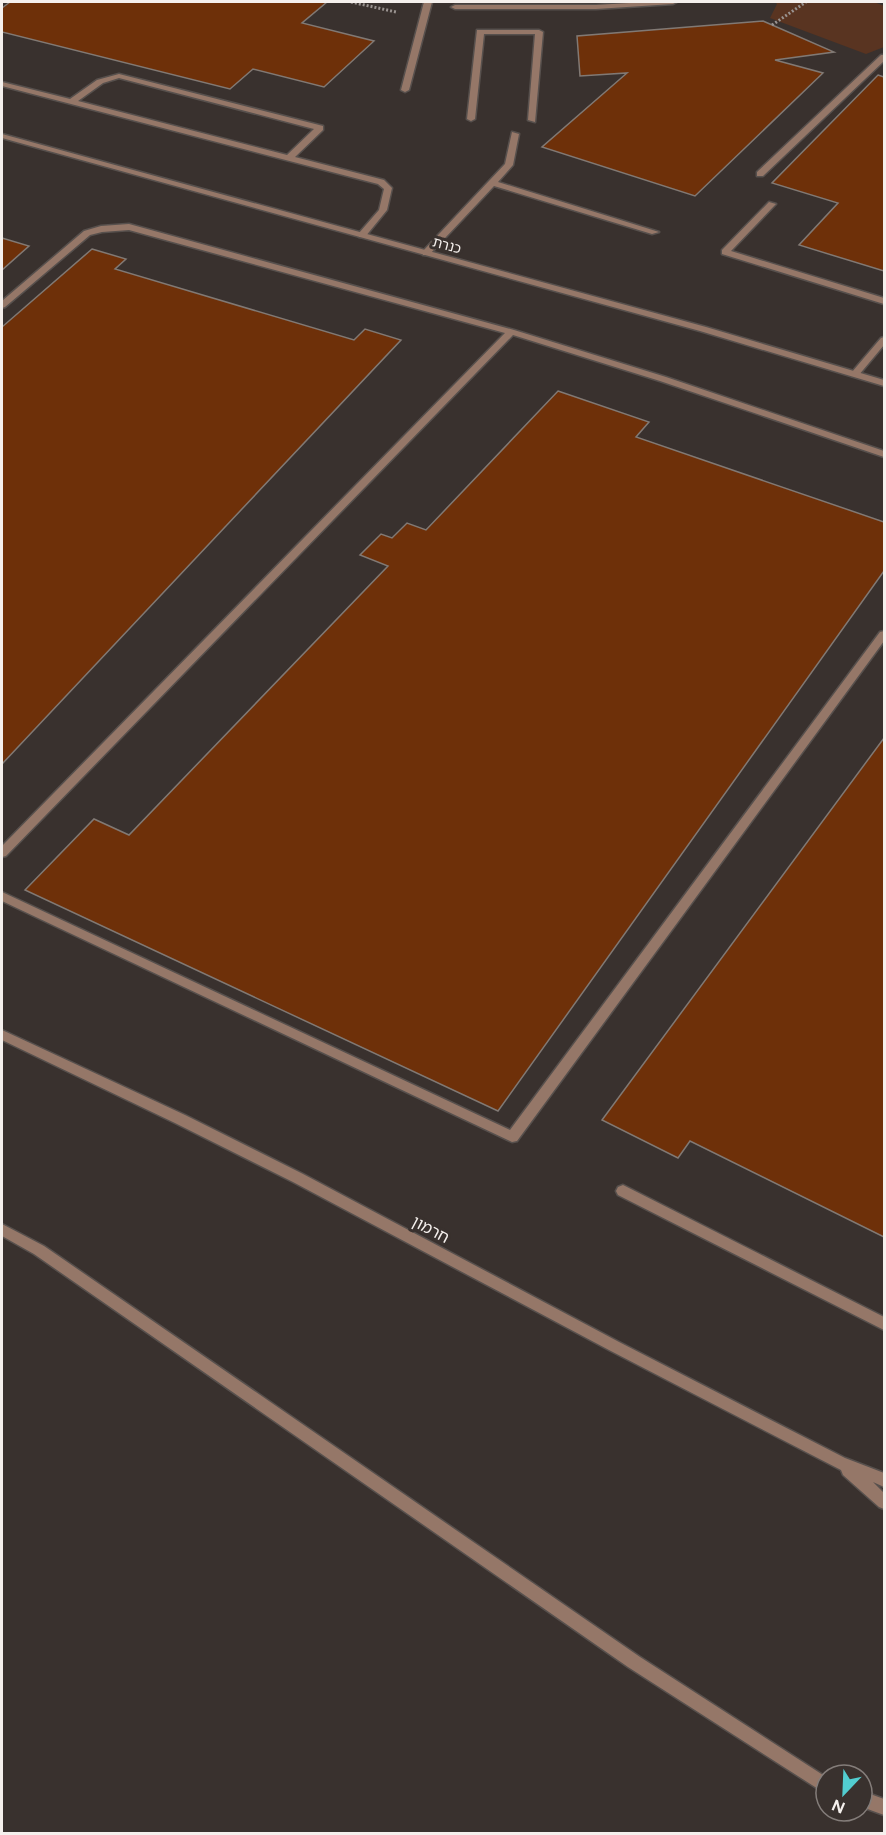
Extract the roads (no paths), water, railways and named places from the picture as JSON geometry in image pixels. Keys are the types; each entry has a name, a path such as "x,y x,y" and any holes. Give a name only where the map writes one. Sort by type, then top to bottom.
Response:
{"street":[{"path":"405,90 428,2"},
{"path":"455,7 509,16 674,2"},
{"path":"471,119 480,32 509,16"},
{"path":"509,16 539,32 532,120"},
{"path":"760,174 885,57"},
{"path":"72,102 97,82 119,76 320,128 289,159"},
{"path":"2,84 381,182 388,188 383,210 362,235"},
{"path":"426,253 509,165 515,134"},
{"name":"כנרת","path":"2,136 703,329 885,383"},
{"path":"492,183 655,232"},
{"path":"772,204 725,252 885,301"},
{"path":"2,305 87,233 102,228 129,228 511,332 663,379 885,454"},
{"path":"2,853 511,332"},
{"path":"855,374 885,340"},
{"path":"2,896 512,1137 885,634"},
{"name":"חרמון","path":"2,1035 298,1178 840,1463 885,1480"},
{"path":"623,1191 885,1324"},
{"path":"2,1230 39,1250 634,1662 814,1778"},
{"name":"חרמון","path":"840,1463 885,1502"}]}
